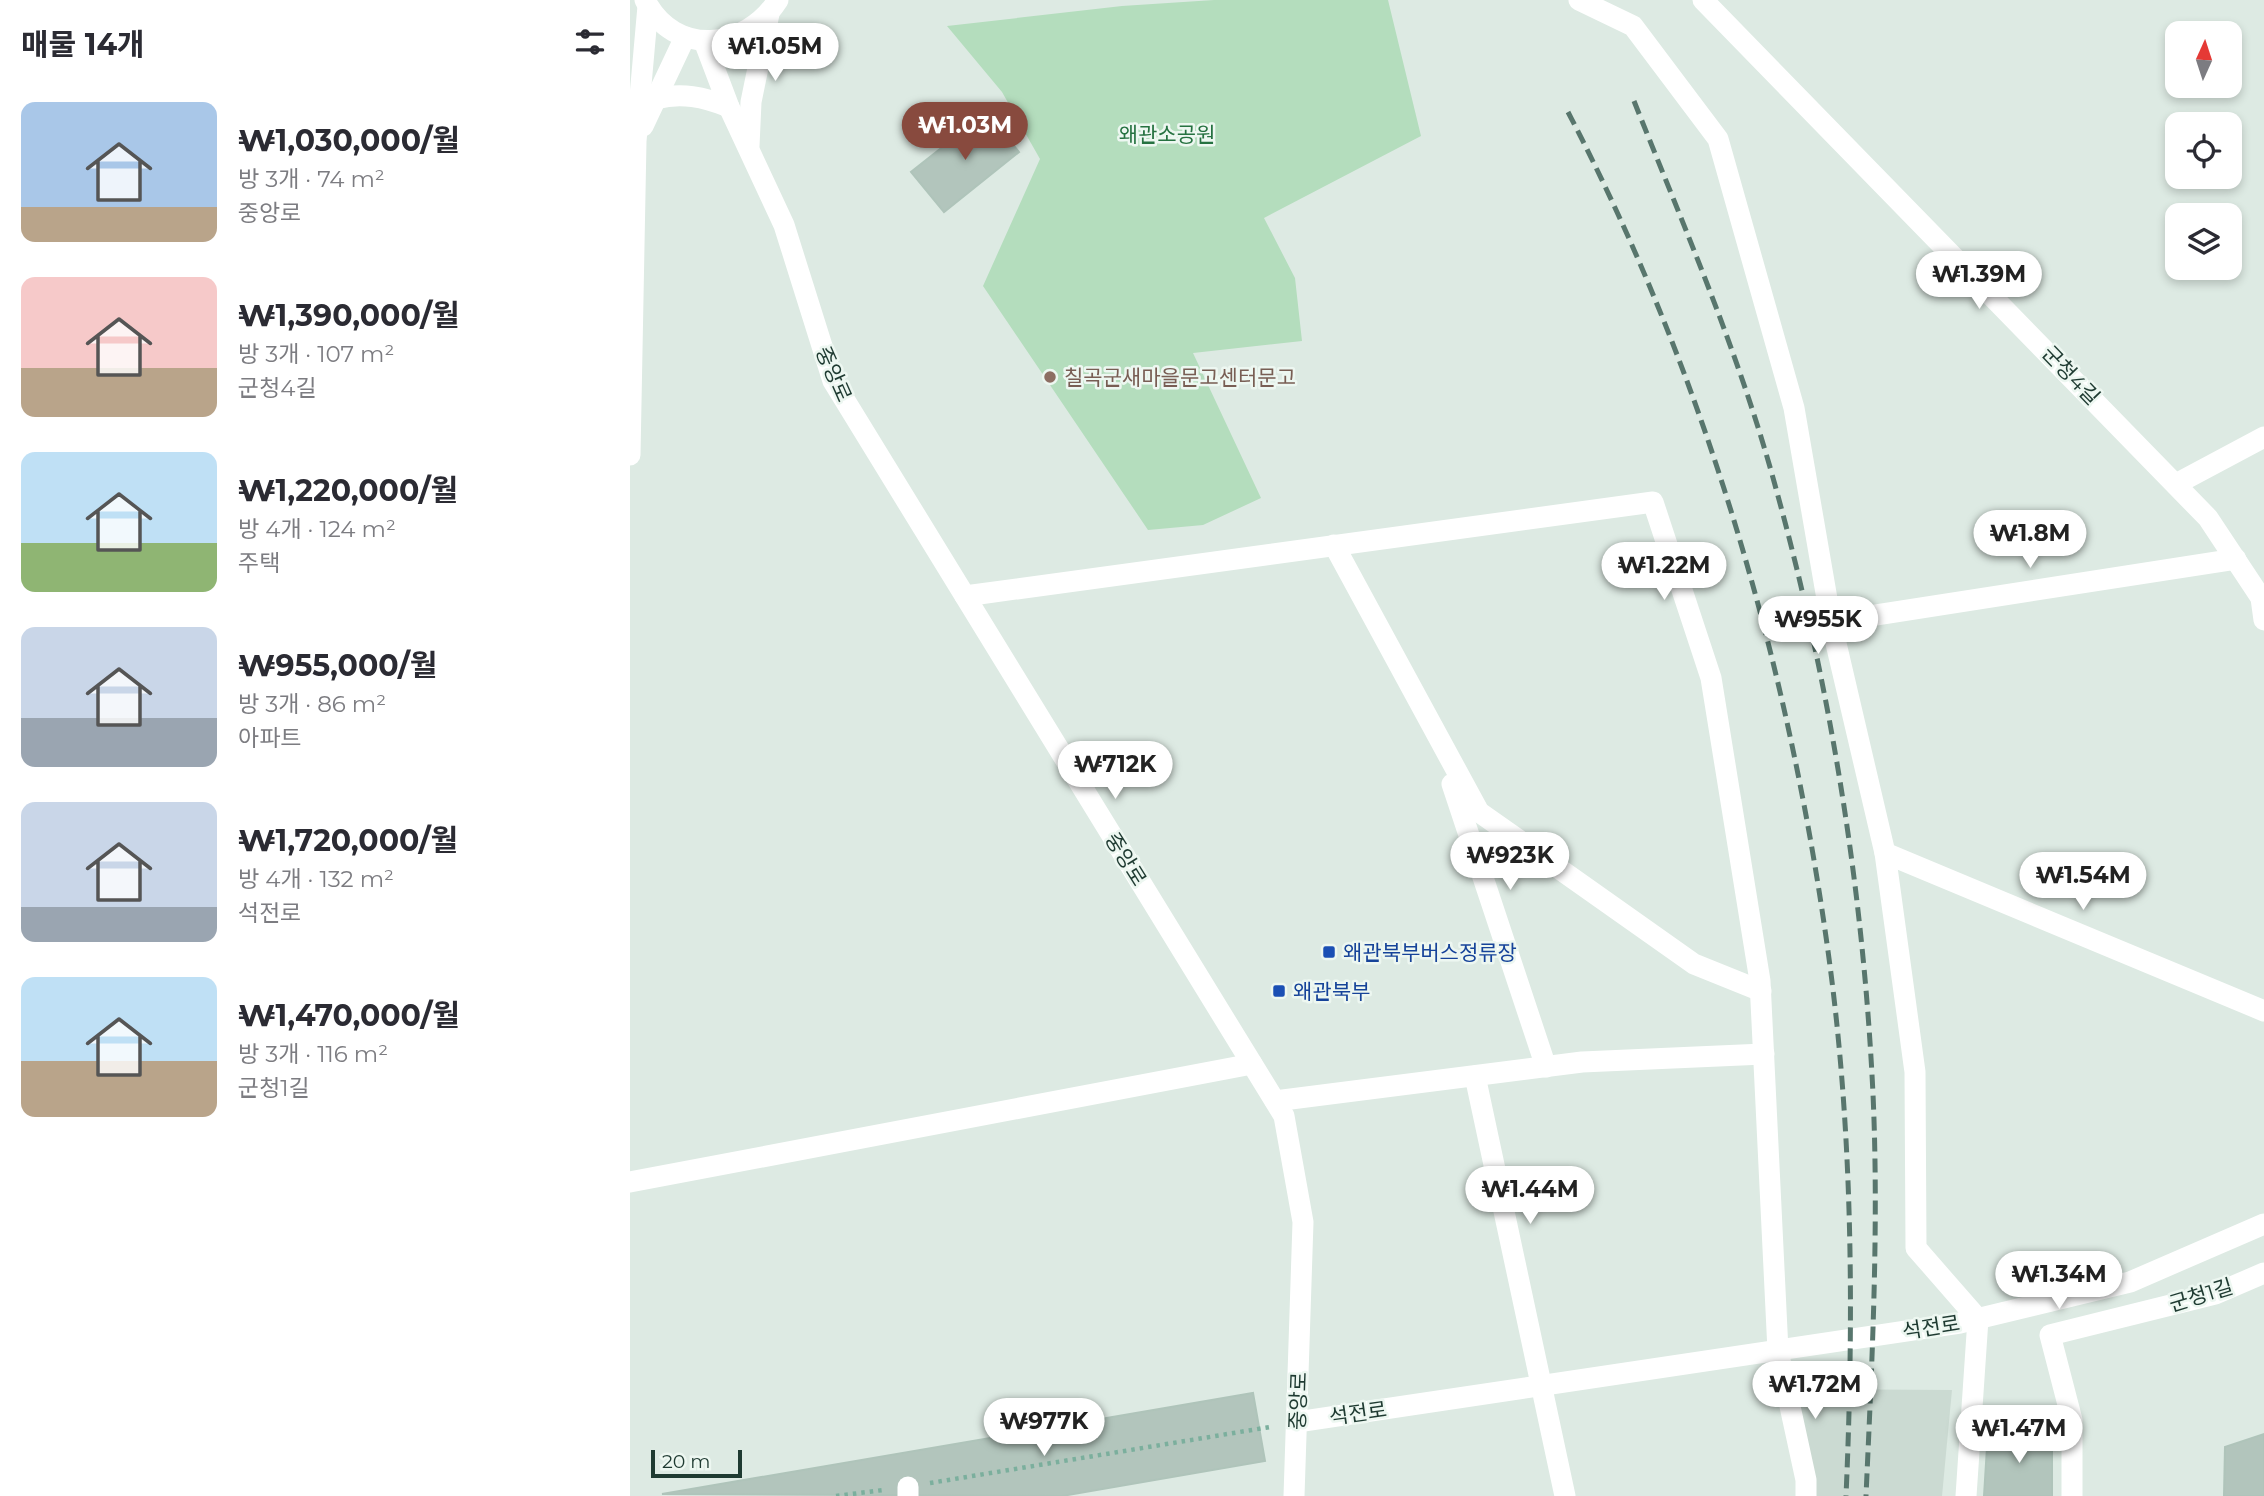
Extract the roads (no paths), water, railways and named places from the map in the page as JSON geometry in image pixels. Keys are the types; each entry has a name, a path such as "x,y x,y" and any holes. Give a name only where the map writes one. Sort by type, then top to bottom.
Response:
{"street":[{"path":"1579,0 1633,26 1718,139 1794,408 1831,622 1885,853 1915,1072 1916,1248 1978,1319 1966,1496"},
{"name":"군청4길","path":"1703,0 2208,518 2260,598 2264,620"},
{"path":"647,3 664,24 695,39 728,40 751,30 774,7"},
{"path":"630,455 636,141 647,3"},
{"name":"중앙로","path":"748,148 751,102 774,7"},
{"path":"636,141 656,99 695,39"},
{"name":"중앙로","path":"695,39 784,225 833,382 1284,1116 1303,1222 1294,1496"},
{"path":"656,99 671,94 698,96 729,107"},
{"path":"2176,484 2264,437"},
{"path":"965,596 1653,502 1711,678 1761,991 1778,1351 1807,1480 1806,1496"},
{"path":"1334,545 1479,812 1694,964 1761,991"},
{"path":"1831,622 2235,559"},
{"path":"1434,730 1546,1067"},
{"path":"1885,853 2264,1011"},
{"path":"1275,1101 1546,1067 1764,1054"},
{"path":"630,1182 1252,1064"},
{"path":"1475,1076 1565,1496"},
{"name":"석전로","path":"1297,1422 1978,1319 2130,1282 2264,1224"},
{"name":"군청1길","path":"2072,1496 2071,1420 2050,1335 2215,1294 2264,1273"}],"railway":[{"path":"1634,101 1710,291 1761,436 1795,560 1828,711 1841,786 1861,940 1875,1144 1875,1244 1866,1496"},
{"path":"1568,112 1617,211 1660,312 1699,416 1734,521 1790,734 1828,951 1847,1155 1850,1360 1846,1496"}],"place":[{"name":"칠곡군새마을문고센터문고","path":"1050,377"},
{"name":"왜관북부버스정류장","path":"1329,952"},
{"name":"왜관북부","path":"1279,991"}],"park label":[{"name":"왜관소공원","path":"1167,134"}]}
